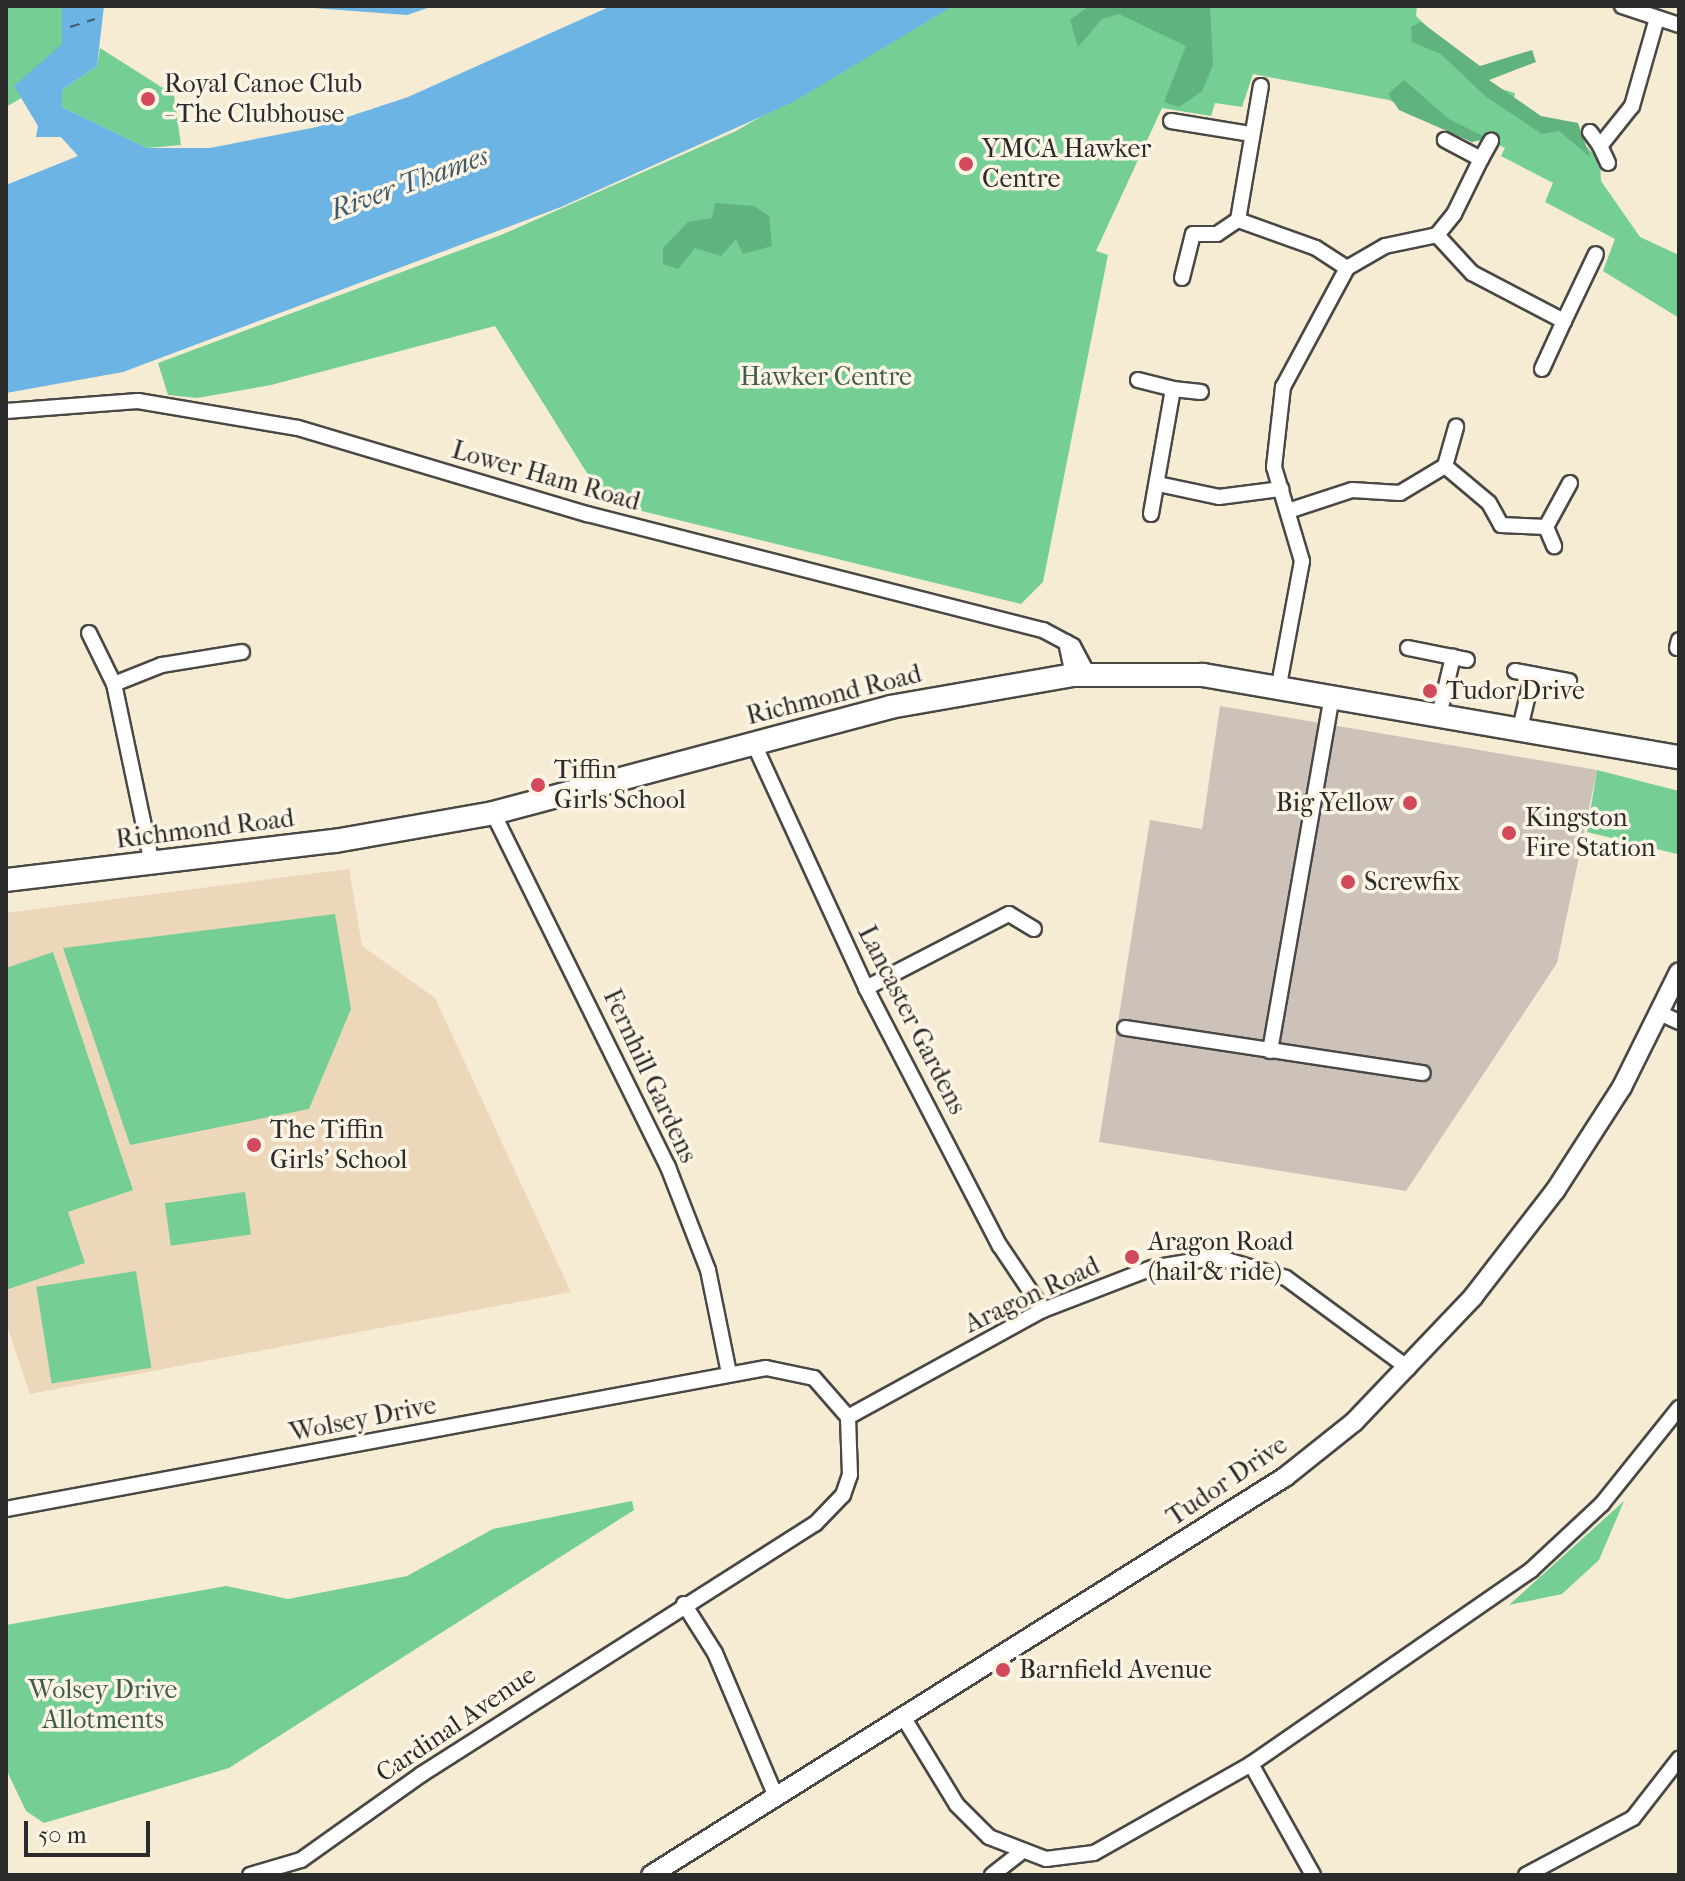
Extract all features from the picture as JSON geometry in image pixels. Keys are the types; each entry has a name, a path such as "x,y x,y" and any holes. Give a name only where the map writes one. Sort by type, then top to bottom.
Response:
{"main road":[{"name":"Richmond Road","path":"6,880 152,864 493,813 890,707 1080,675 1151,671 1279,685 1521,724 1679,757"}],"street":[{"path":"1622,6 1679,25"},
{"path":"1600,146 1632,106 1657,18"},
{"path":"1182,278 1193,234 1217,234 1238,220 1250,134 1261,86"},
{"path":"1171,121 1250,134"},
{"path":"1590,132 1608,163"},
{"path":"1445,140 1481,159"},
{"path":"1279,685 1302,561 1281,489 1275,422 1283,387 1347,268 1385,246 1437,235 1491,141"},
{"path":"1238,220 1316,248 1347,268"},
{"path":"1437,235 1472,273 1564,321"},
{"path":"1542,369 1596,254"},
{"path":"1138,380 1201,392"},
{"path":"1151,514 1173,389"},
{"name":"Lower Ham Road","path":"6,411 111,400 233,413 779,565 1043,630 1066,642 1080,675"},
{"path":"1288,511 1352,490 1400,493 1445,466 1456,427"},
{"path":"1445,466 1489,503 1501,525 1546,527"},
{"path":"1546,527 1570,483"},
{"path":"1158,484 1219,497 1281,489"},
{"path":"1546,527 1554,546"},
{"path":"89,633 114,684 152,864"},
{"path":"1408,648 1460,658 1440,711"},
{"path":"114,684 162,665 242,652"},
{"path":"1515,671 1569,681"},
{"path":"1521,724 1533,674"},
{"path":"1270,1051 1332,695"},
{"name":"Lancaster Gardens","path":"754,744 866,988 1000,1246 1043,1310"},
{"name":"Fernhill Gardens","path":"493,813 668,1167 708,1270 729,1373"},
{"path":"866,988 1009,914 1034,929"},
{"name":"Tudor Drive","path":"651,1875 774,1792 1285,1477 1408,1368 1555,1191 1662,1014 1679,972"},
{"path":"1662,1014 1679,1022"},
{"path":"1125,1028 1423,1073"},
{"name":"Aragon Road","path":"848,1417 1043,1310 1152,1268 1217,1257 1286,1278 1408,1368"},
{"path":"729,1373 800,1370 826,1387 848,1417 854,1455 843,1495 830,1511 684,1604 715,1653 774,1792"},
{"name":"Wolsey Drive","path":"6,1509 729,1373"},
{"path":"992,1875 1019,1854 1094,1853 1251,1764 1531,1570 1602,1504 1679,1408"},
{"name":"Cardinal Avenue","path":"250,1875 301,1860 684,1604"},
{"path":"902,1715 957,1805 1019,1854"},
{"path":"1526,1875 1633,1818 1679,1759"},
{"path":"1251,1764 1313,1875"}],"shaded area":[{"path":"1220,706 1597,770 1557,963 1406,1191 1099,1142 1150,820 1202,829"},
{"name":"The Tiffin Girls' School","path":"349,869 362,946 435,998 571,1292 30,1394 6,1323 6,913"}],"green space":[{"path":"6,6 62,6 63,44 15,86 23,97 6,107"},
{"name":"Hawker Centre","path":"953,6 1417,6 1416,16 1487,85 1515,93 1513,103 1578,137 1600,161 1601,181 1640,237 1679,255 1679,318 1603,271 1615,239 1545,202 1553,183 1501,156 1505,148 1487,139 1472,142 1389,100 1253,74 1242,107 1215,103 1211,116 1162,108 1096,251 1108,255 1043,582 1021,604 605,502 495,326 271,385 197,398 168,395 158,363 501,235 736,131"},
{"path":"1089,6 1210,6 1213,65 1202,91 1179,107 1164,102 1186,46 1119,14 1102,19 1078,47 1070,20"},
{"path":"1421,22 1480,66 1532,50 1536,62 1489,80 1541,116 1578,123 1590,157 1559,131 1542,134 1485,96 1441,54 1412,42 1411,27"},
{"path":"100,48 174,95 181,145 147,148 62,107 62,90 97,66"},
{"path":"1404,80 1449,119 1487,138 1472,142 1399,110 1388,94"},
{"path":"715,203 754,206 769,216 772,246 743,254 736,239 721,256 695,248 678,269 663,264 663,248 688,222 712,218"},
{"path":"1597,770 1679,791 1677,854 1587,832"},
{"path":"335,914 351,1009 309,1109 130,1145 63,948"},
{"path":"53,952 133,1190 68,1212 85,1263 6,1290 6,968"},
{"path":"245,1192 251,1235 171,1246 165,1203"},
{"path":"136,1271 151,1368 52,1384 36,1287"},
{"name":"Wolsey Drive Allotments","path":"632,1501 634,1510 229,1768 44,1823 26,1811 6,1769 6,1625 226,1586 288,1599 407,1576 493,1529"},
{"path":"1624,1501 1599,1560 1562,1594 1509,1605"}],"water":[{"name":"River Thames","path":"62,6 104,6 97,66 62,90 62,107 147,148 210,148 317,127 408,97 611,6 953,6 793,102 561,207 123,372 6,393 6,185 78,156 61,137 36,137 38,126 14,86 62,44"},
{"path":"287,6 433,6 407,15"}],"ferry route":[{"path":"70,27 95,19"}],"place":[{"name":"Royal Canoe Club - The Clubhouse","path":"148,99"},
{"name":"YMCA Hawker Centre","path":"966,164"},
{"name":"Tudor Drive","path":"1430,691"},
{"name":"Tiffin Girls School","path":"538,785"},
{"name":"Big Yellow","path":"1410,803"},
{"name":"Kingston Fire Station","path":"1509,833"},
{"name":"Screwfix","path":"1348,882"},
{"name":"The Tiffin Girls' School","path":"254,1145"},
{"name":"Aragon Road (hail & ride)","path":"1132,1257"},
{"name":"Barnfield Avenue","path":"1003,1670"}]}
